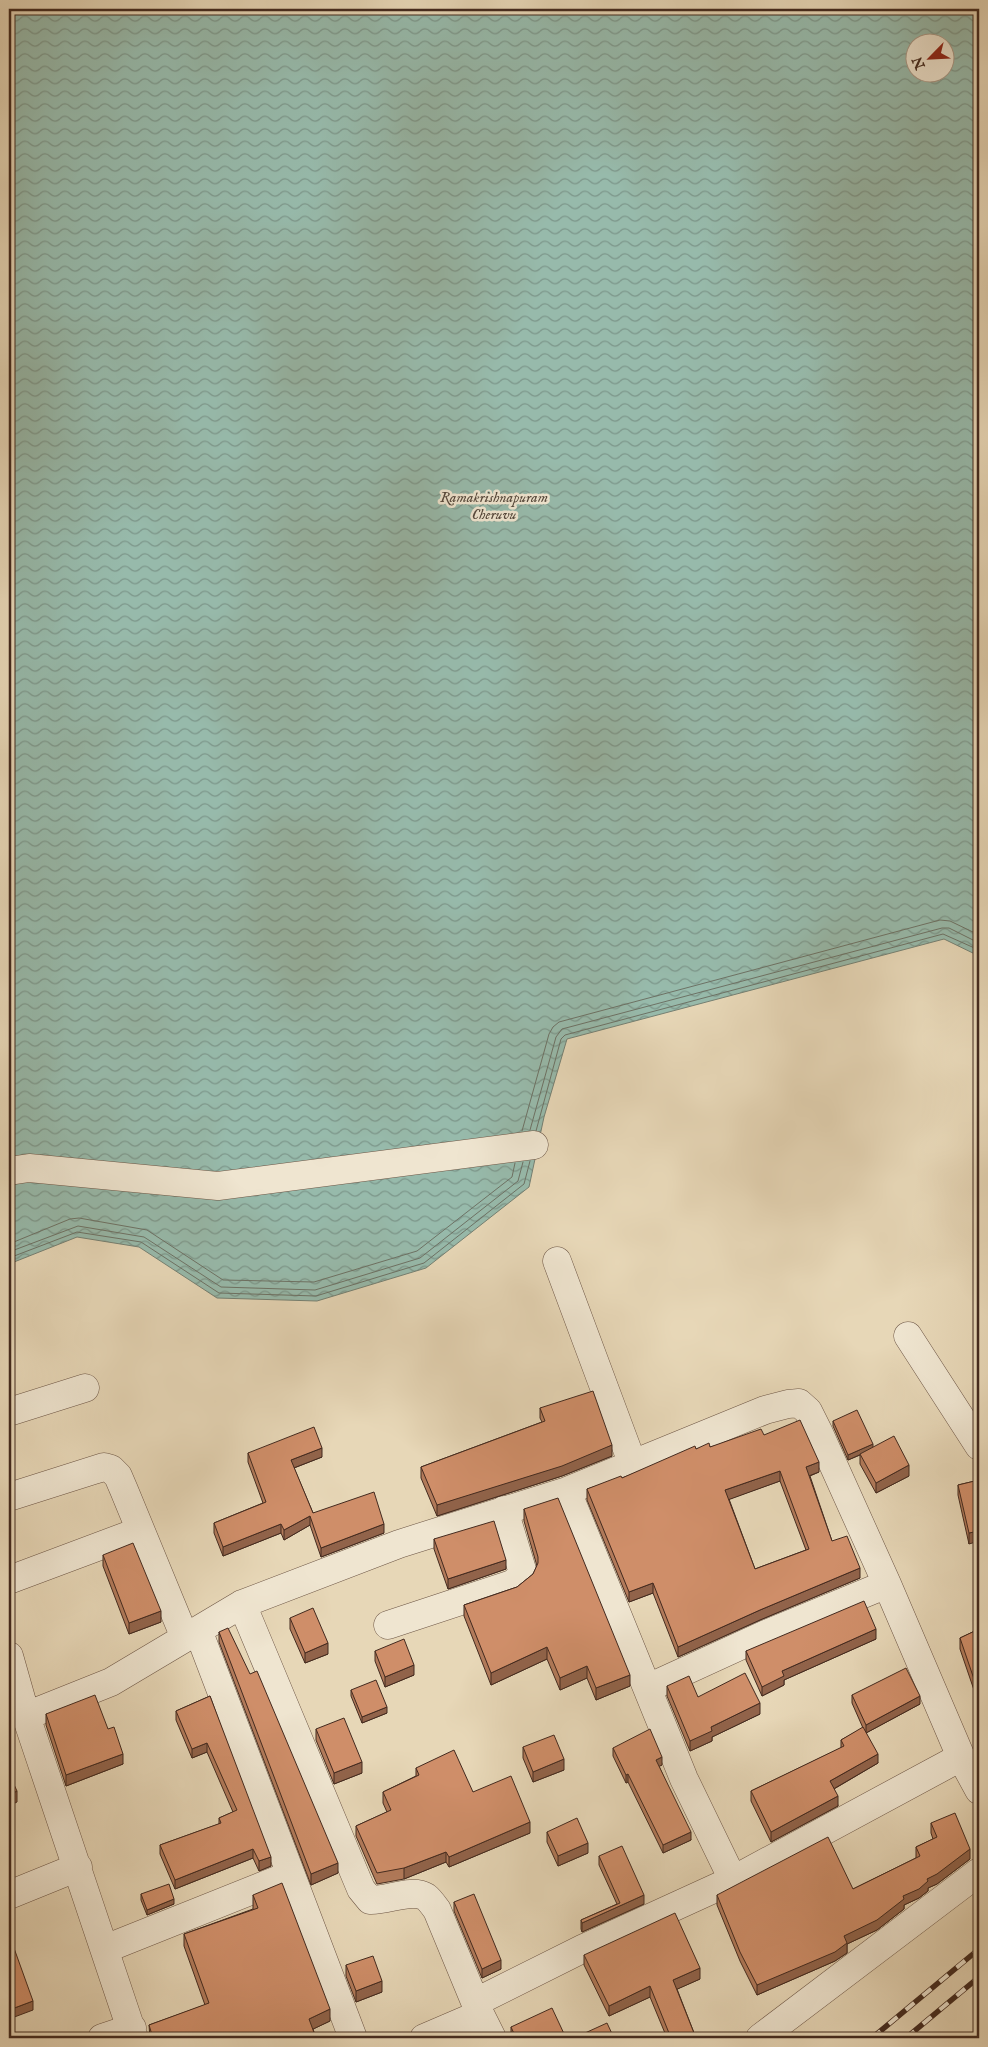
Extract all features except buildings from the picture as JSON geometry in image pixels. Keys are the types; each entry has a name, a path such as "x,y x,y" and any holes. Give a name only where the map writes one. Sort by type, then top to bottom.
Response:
{"street":[{"path":"9,1171 29,1168 218,1186 534,1145"},
{"path":"557,1261 633,1465"},
{"path":"908,1336 979,1446"},
{"path":"9,1412 85,1388"},
{"path":"26,1716 111,1682 242,1604 399,1544 567,1491 765,1410 788,1404 798,1404 808,1411 819,1433 888,1584 961,1757 979,1790"},
{"path":"9,1498 104,1467 111,1469 118,1476 140,1531 191,1634 290,1875 353,2038"},
{"path":"567,1491 684,1780 733,1880"},
{"path":"388,1625 512,1584 520,1578 523,1573 504,1510"},
{"path":"9,1580 140,1531"},
{"path":"648,1688 766,1634 888,1584"},
{"path":"242,1604 360,1889 370,1900 378,1901 414,1893 427,1898 437,1910 492,2038"},
{"path":"11,1671 133,2033 102,2038"},
{"path":"424,2038 582,1949 733,1880 961,1757"},
{"path":"9,1895 78,1867"},
{"path":"760,2038 979,1872"},
{"path":"105,1949 290,1875"}],"water":[{"name":"Ramakrishnapuram Cheruvu","path":"9,9 979,9 979,956 944,939 567,1039 544,1117 529,1187 426,1268 317,1301 217,1298 139,1247 77,1237 9,1264"}],"railway":[{"path":"872,2038 979,1949"},
{"path":"906,2038 979,1977"}]}
